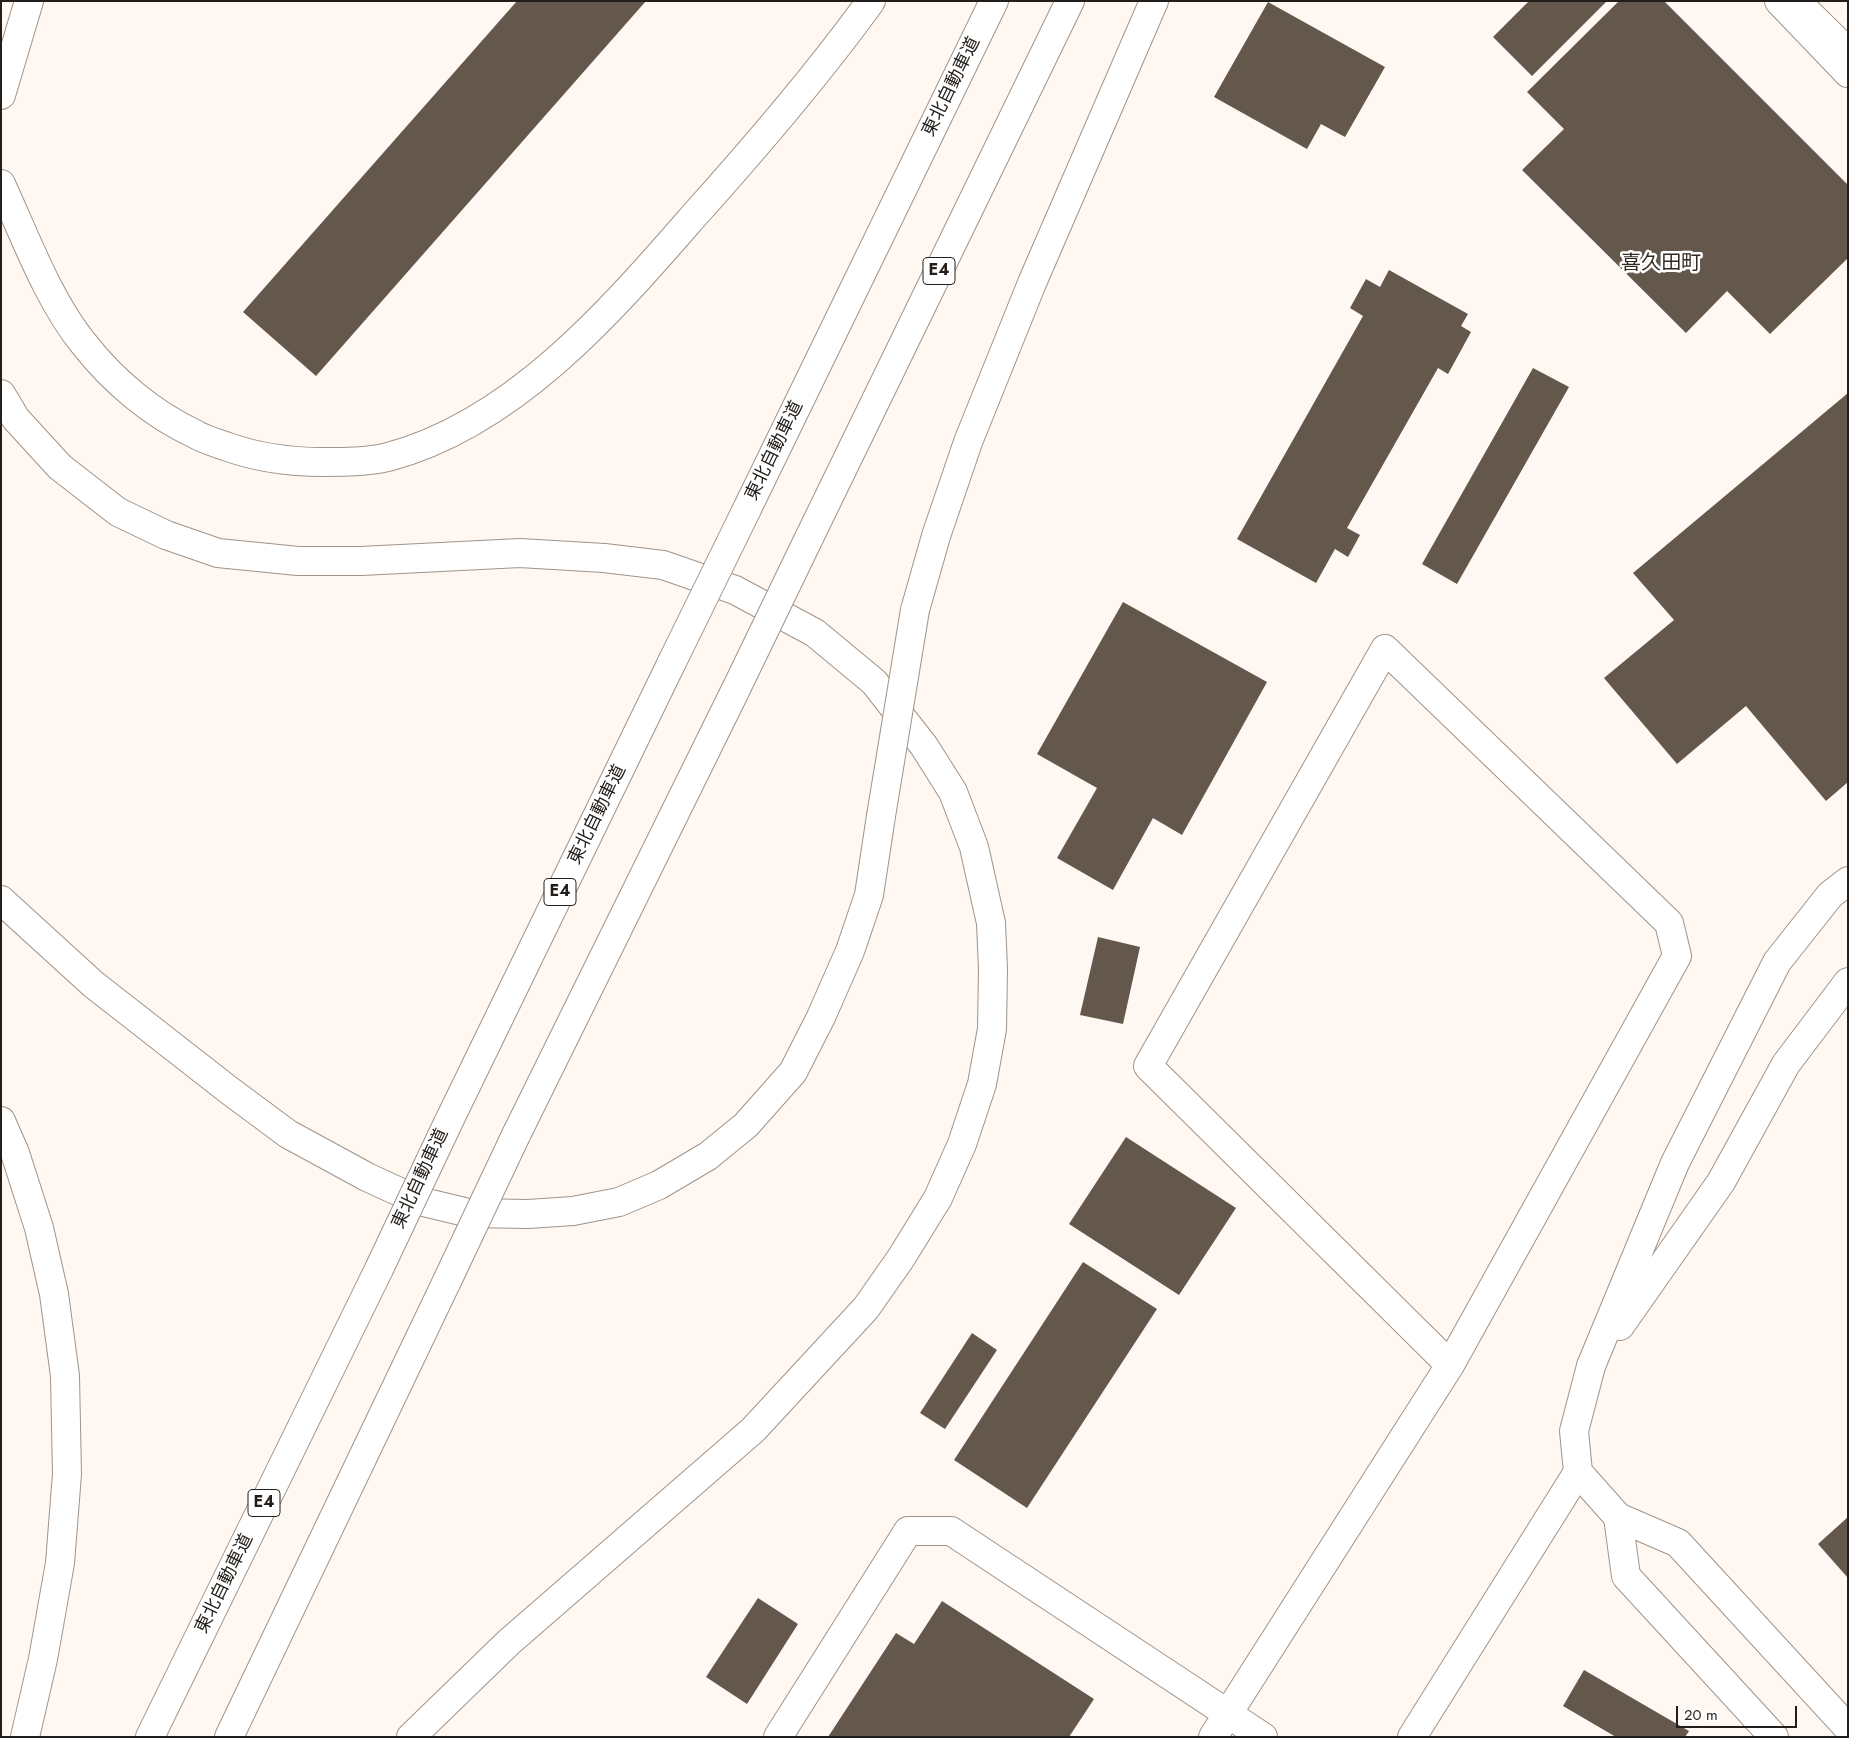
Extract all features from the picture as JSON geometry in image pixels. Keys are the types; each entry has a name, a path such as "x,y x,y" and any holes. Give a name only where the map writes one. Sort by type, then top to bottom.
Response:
{"main road":[{"path":"1,95 29,1"},
{"path":"1,184 51,293 83,344 123,386 160,415 196,435 249,454 297,462 348,462 386,457 427,444 476,419 525,385 583,336 633,286 729,177 845,36 871,1"},
{"name":"東北自動車道","path":"150,1737 994,1"},
{"name":"E4","path":"229,1737 516,1135 736,689 1070,1"},
{"path":"1,900 93,984 179,1053 288,1134 367,1177 419,1201 469,1213 528,1214 573,1212 619,1202 659,1185 708,1156 746,1125 792,1072 822,1017 850,951 869,895 915,610 936,536 968,442 1032,283 1154,1"},
{"path":"1779,1 1848,73"},
{"path":"1796,1 1848,52"},
{"path":"1,394 16,419 60,467 118,512 166,535 218,553 298,561 360,561 520,553 604,558 663,565 735,590 814,633 874,682 924,746 952,792 974,847 991,923 993,969 992,1029 982,1084 962,1144 938,1198 901,1258 866,1308 753,1430 509,1642 411,1737"},
{"path":"1213,1737 1450,1365 1677,956 1669,923 1385,649 1148,1066 1450,1365"},
{"path":"1848,881 1830,895 1777,962 1675,1163 1591,1366 1574,1431 1578,1472 1618,1517 1678,1544 1848,1728"},
{"path":"1591,1366 1721,1182 1786,1064 1848,982"},
{"path":"1,1121 15,1152 39,1228 54,1294 65,1376 68,1474 60,1563 43,1659 25,1737"},
{"path":"1412,1737 1578,1472"},
{"path":"1618,1517 1626,1576 1774,1737"},
{"path":"778,1737 908,1531 951,1531 1263,1737"}],"building":[{"path":"517,1 646,1 316,376 243,312"},
{"path":"1529,1 1607,1 1532,76 1493,37"},
{"path":"1619,1 1664,1 1848,185 1848,258 1770,334 1727,291 1686,333 1522,170 1564,129 1527,92"},
{"path":"1268,2 1385,67 1345,137 1321,124 1307,149 1214,97"},
{"path":"1389,270 1468,314 1461,326 1471,332 1448,374 1438,368 1347,528 1360,535 1348,557 1335,549 1316,583 1237,539 1363,316 1350,308 1366,279 1380,287"},
{"path":"1533,368 1569,387 1457,584 1422,564"},
{"path":"1848,393 1848,782 1826,801 1746,706 1677,764 1604,678 1674,620 1633,573"},
{"path":"1123,602 1267,682 1182,835 1153,818 1113,890 1057,858 1097,788 1037,754"},
{"path":"1098,937 1140,947 1123,1024 1080,1015"},
{"path":"1126,1137 1236,1208 1179,1295 1069,1224"},
{"path":"1083,1262 1157,1309 1027,1508 954,1460"},
{"path":"972,1333 997,1350 945,1429 920,1413"},
{"path":"1848,1517 1848,1578 1818,1544"},
{"path":"758,1598 798,1624 747,1704 706,1677"},
{"path":"942,1601 1094,1699 1069,1737 828,1737 896,1633 914,1644"},
{"path":"1584,1670 1689,1731 1685,1737 1616,1737 1563,1706"}],"district":[{"name":"喜久田町","path":"1661,264"}]}
